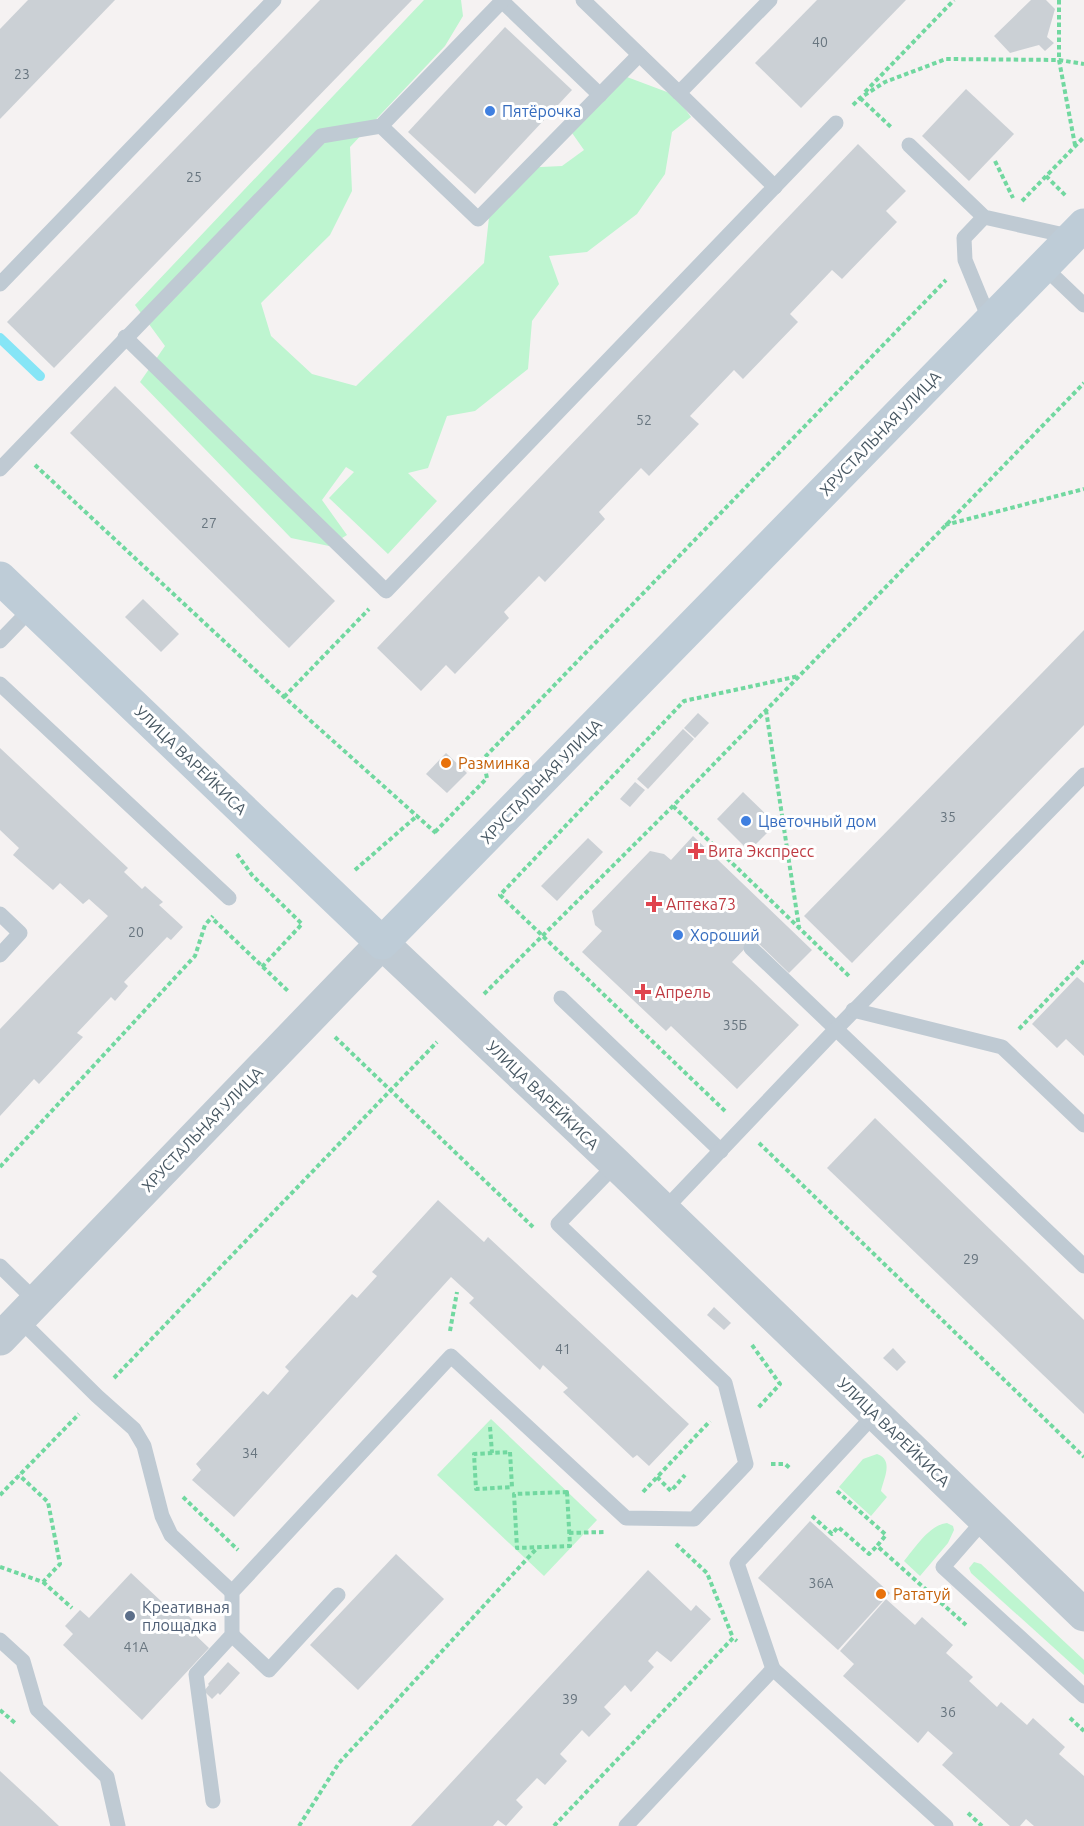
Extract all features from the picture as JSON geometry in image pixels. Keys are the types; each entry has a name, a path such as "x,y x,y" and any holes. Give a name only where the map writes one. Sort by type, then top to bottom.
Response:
{"main road":[{"name":"ХРУСТАЛЬНАЯ УЛИЦА","path":"382,942 1078,231"},
{"name":"УЛИЦА ВАРЕЙКИСА","path":"0,578 382,942"}],"street":[{"name":"ХРУСТАЛЬНАЯ УЛИЦА","path":"18,1319 382,942"},
{"name":"УЛИЦА ВАРЕЙКИСА","path":"382,942 1084,1615"}],"lane":[{"path":"0,284 274,0"},
{"path":"583,0 775,187"},
{"path":"679,93 770,0"},
{"path":"0,468 321,136 381,126 502,1 600,94"},
{"path":"381,126 478,219 639,55"},
{"path":"125,337 386,591 836,123"},
{"path":"909,145 984,217 1078,231"},
{"path":"984,217 964,238 965,260 990,321"},
{"path":"1043,266 1084,305"},
{"path":"0,641 32,608"},
{"path":"0,684 229,898"},
{"path":"664,1210 853,1010 1084,775"},
{"path":"0,914 20,933 0,954"},
{"path":"751,948 1084,1266"},
{"path":"561,998 721,1150"},
{"path":"853,1010 1002,1047 1084,1125"},
{"path":"213,1801 196,1674 232,1635 232,1592 451,1356 626,1518 694,1519 746,1464 725,1383 558,1224 616,1164"},
{"path":"0,1266 18,1319 139,1436 148,1458 162,1516 171,1534 232,1592"},
{"path":"875,1414 737,1563 773,1669 946,1826"},
{"path":"985,1520 944,1567 1084,1696"},
{"path":"232,1635 269,1670 338,1595"},
{"path":"0,1640 23,1661 37,1709 108,1777 118,1826"},
{"path":"626,1826 773,1669"}],"path":[{"path":"836,123 954,0"},
{"path":"1059,0 1059,60 1076,146"},
{"path":"860,98 885,82 946,59 1059,60 1084,64"},
{"path":"860,98 909,145"},
{"path":"995,161 1017,206 1084,137"},
{"path":"435,832 487,778 483,759 965,260"},
{"path":"0,1495 389,1090 673,806 1084,383"},
{"path":"18,450 284,697 441,838"},
{"path":"945,525 1084,489"},
{"path":"284,697 386,591"},
{"path":"799,676 684,701 500,895 1084,1457"},
{"path":"766,710 799,928"},
{"path":"673,806 868,995"},
{"path":"350,874 418,815"},
{"path":"237,854 252,875 302,924 262,967"},
{"path":"0,1167 195,956 205,925 229,898"},
{"path":"212,918 536,1230"},
{"path":"1002,1047 1084,961"},
{"path":"450,1332 457,1292"},
{"path":"642,1494 722,1407 734,1419 748,1419 780,1384 750,1342"},
{"path":"512,1487 476,1489 474,1454 510,1452 517,1548 570,1546 567,1492 514,1494"},
{"path":"19,1475 48,1502 60,1564 44,1582"},
{"path":"657,1477 671,1491 685,1475"},
{"path":"810,1514 832,1534 838,1527 869,1554 877,1546"},
{"path":"569,1533 615,1532"},
{"path":"669,1538 707,1573 733,1638 756,1659 773,1669"},
{"path":"298,1826 339,1763 537,1548"},
{"path":"0,1567 44,1582 72,1608"},
{"path":"554,1826 733,1638"}],"green space":[{"path":"424,0 461,0 463,16 445,46 350,147 352,191 330,235 261,303 271,336 312,374 356,386 484,263 491,199 520,168 562,166 584,150 565,123 627,77 675,95 691,117 672,132 665,174 637,214 587,252 549,256 559,284 532,321 528,369 475,411 447,416 428,468 408,473 437,501 388,554 329,498 354,472 346,467 322,500 347,535 329,546 291,538 140,382 165,346 135,305"},
{"path":"491,1419 597,1520 544,1576 437,1475"},
{"path":"877,1454 885,1460 887,1465 881,1491 887,1497 871,1516 839,1487 863,1459"},
{"path":"947,1523 953,1526 954,1530 948,1543 920,1576 904,1561 928,1532"},
{"path":"974,1562 981,1564 1084,1660 1084,1675 971,1573 969,1568"}],"building":[{"path":"28,0 115,0 0,119 0,29"},
{"path":"320,0 412,0 54,368 7,322"},
{"path":"817,0 906,0 801,108 755,63"},
{"path":"1031,0 1046,0 1055,9 1047,37 1054,43 1045,51 1039,45 1010,53 994,36"},
{"name":"Пятёрочка","path":"505,27 572,90 475,194 408,132"},
{"path":"966,89 1014,134 969,181 922,136"},
{"path":"858,144 906,191 886,211 897,222 842,279 832,270 790,314 798,322 743,379 734,370 690,416 699,424 649,476 641,468 599,512 605,519 545,582 539,576 504,612 509,618 455,674 446,665 421,691 377,648"},
{"path":"115,386 335,601 289,648 70,433"},
{"path":"143,599 179,634 161,652 125,617"},
{"path":"1084,630 1084,725 852,963 804,916"},
{"path":"698,713 709,723 695,738 684,728"},
{"path":"683,729 694,739 648,789 637,779"},
{"path":"0,748 128,868 124,872 142,889 145,886 163,902 159,905 183,927 171,940 167,937 124,982 128,986 115,1001 111,997 77,1033 83,1037 39,1084 34,1079 0,1116 0,1029 108,916 89,899 83,904 60,883 53,890 13,855 19,848 0,830"},
{"name":"Разминка","path":"446,753 467,773 447,793 426,774"},
{"path":"635,782 645,790 630,807 620,799"},
{"name":"Цветочный дом","path":"743,792 776,824 749,851 717,819"},
{"name":"Хороший","path":"693,836 812,950 789,973 754,939 732,962 799,1025 737,1089 671,1026 666,1031 582,952 602,931 595,925 592,911 650,851 664,854 671,860"},
{"path":"588,838 603,852 557,901 541,886"},
{"path":"1077,977 1084,983 1084,1056 1066,1039 1057,1048 1032,1024"},
{"path":"875,1118 1084,1320 1084,1414 827,1168"},
{"path":"438,1200 484,1242 488,1237 689,1424 649,1466 637,1455 633,1458 563,1392 568,1388 543,1365 540,1370 469,1303 474,1298 451,1277 234,1517 192,1480 201,1470 196,1464 263,1391 268,1395 289,1371 285,1367 352,1294 357,1298 377,1276 372,1272"},
{"path":"714,1307 731,1323 724,1330 707,1315"},
{"path":"893,1348 906,1362 897,1371 883,1358"},
{"path":"810,1521 890,1593 838,1650 758,1578"},
{"path":"396,1554 444,1599 358,1690 310,1645"},
{"path":"648,1570 691,1611 696,1605 711,1619 671,1662 657,1651 648,1661 654,1667 631,1692 625,1685 604,1707 611,1714 589,1737 582,1730 560,1754 567,1761 545,1785 537,1778 516,1800 523,1807 506,1826 498,1820 493,1826 411,1826"},
{"path":"131,1573 162,1602 163,1607 171,1615 178,1606 193,1620 187,1627 209,1648 142,1720 63,1645 73,1634 65,1626 80,1610 89,1618"},
{"path":"886,1599 915,1625 922,1617 953,1645 946,1653 973,1677 969,1681 997,1707 1001,1702 1027,1725 1033,1718 1065,1747 1059,1754 1084,1776 1084,1826 1034,1826 1026,1819 1020,1826 1010,1826 942,1765 953,1753 928,1731 918,1743 843,1676 854,1664 840,1651"},
{"path":"228,1662 240,1673 220,1695 218,1693 212,1699 204,1691"},
{"path":"0,1771 40,1808 59,1826 0,1826"}],"waterway":[{"path":"0,338 40,376"}],"place":[{"name":"Пятёрочка","path":"490,111"},
{"name":"Разминка","path":"446,763"},
{"name":"Цветочный дом","path":"746,821"},
{"name":"Вита Экспресс","path":"696,851"},
{"name":"Аптека73","path":"654,904"},
{"name":"Хороший","path":"678,935"},
{"name":"Апрель","path":"643,992"},
{"name":"Рататуй","path":"881,1594"},
{"name":"Креативная площадка","path":"130,1616"}]}
